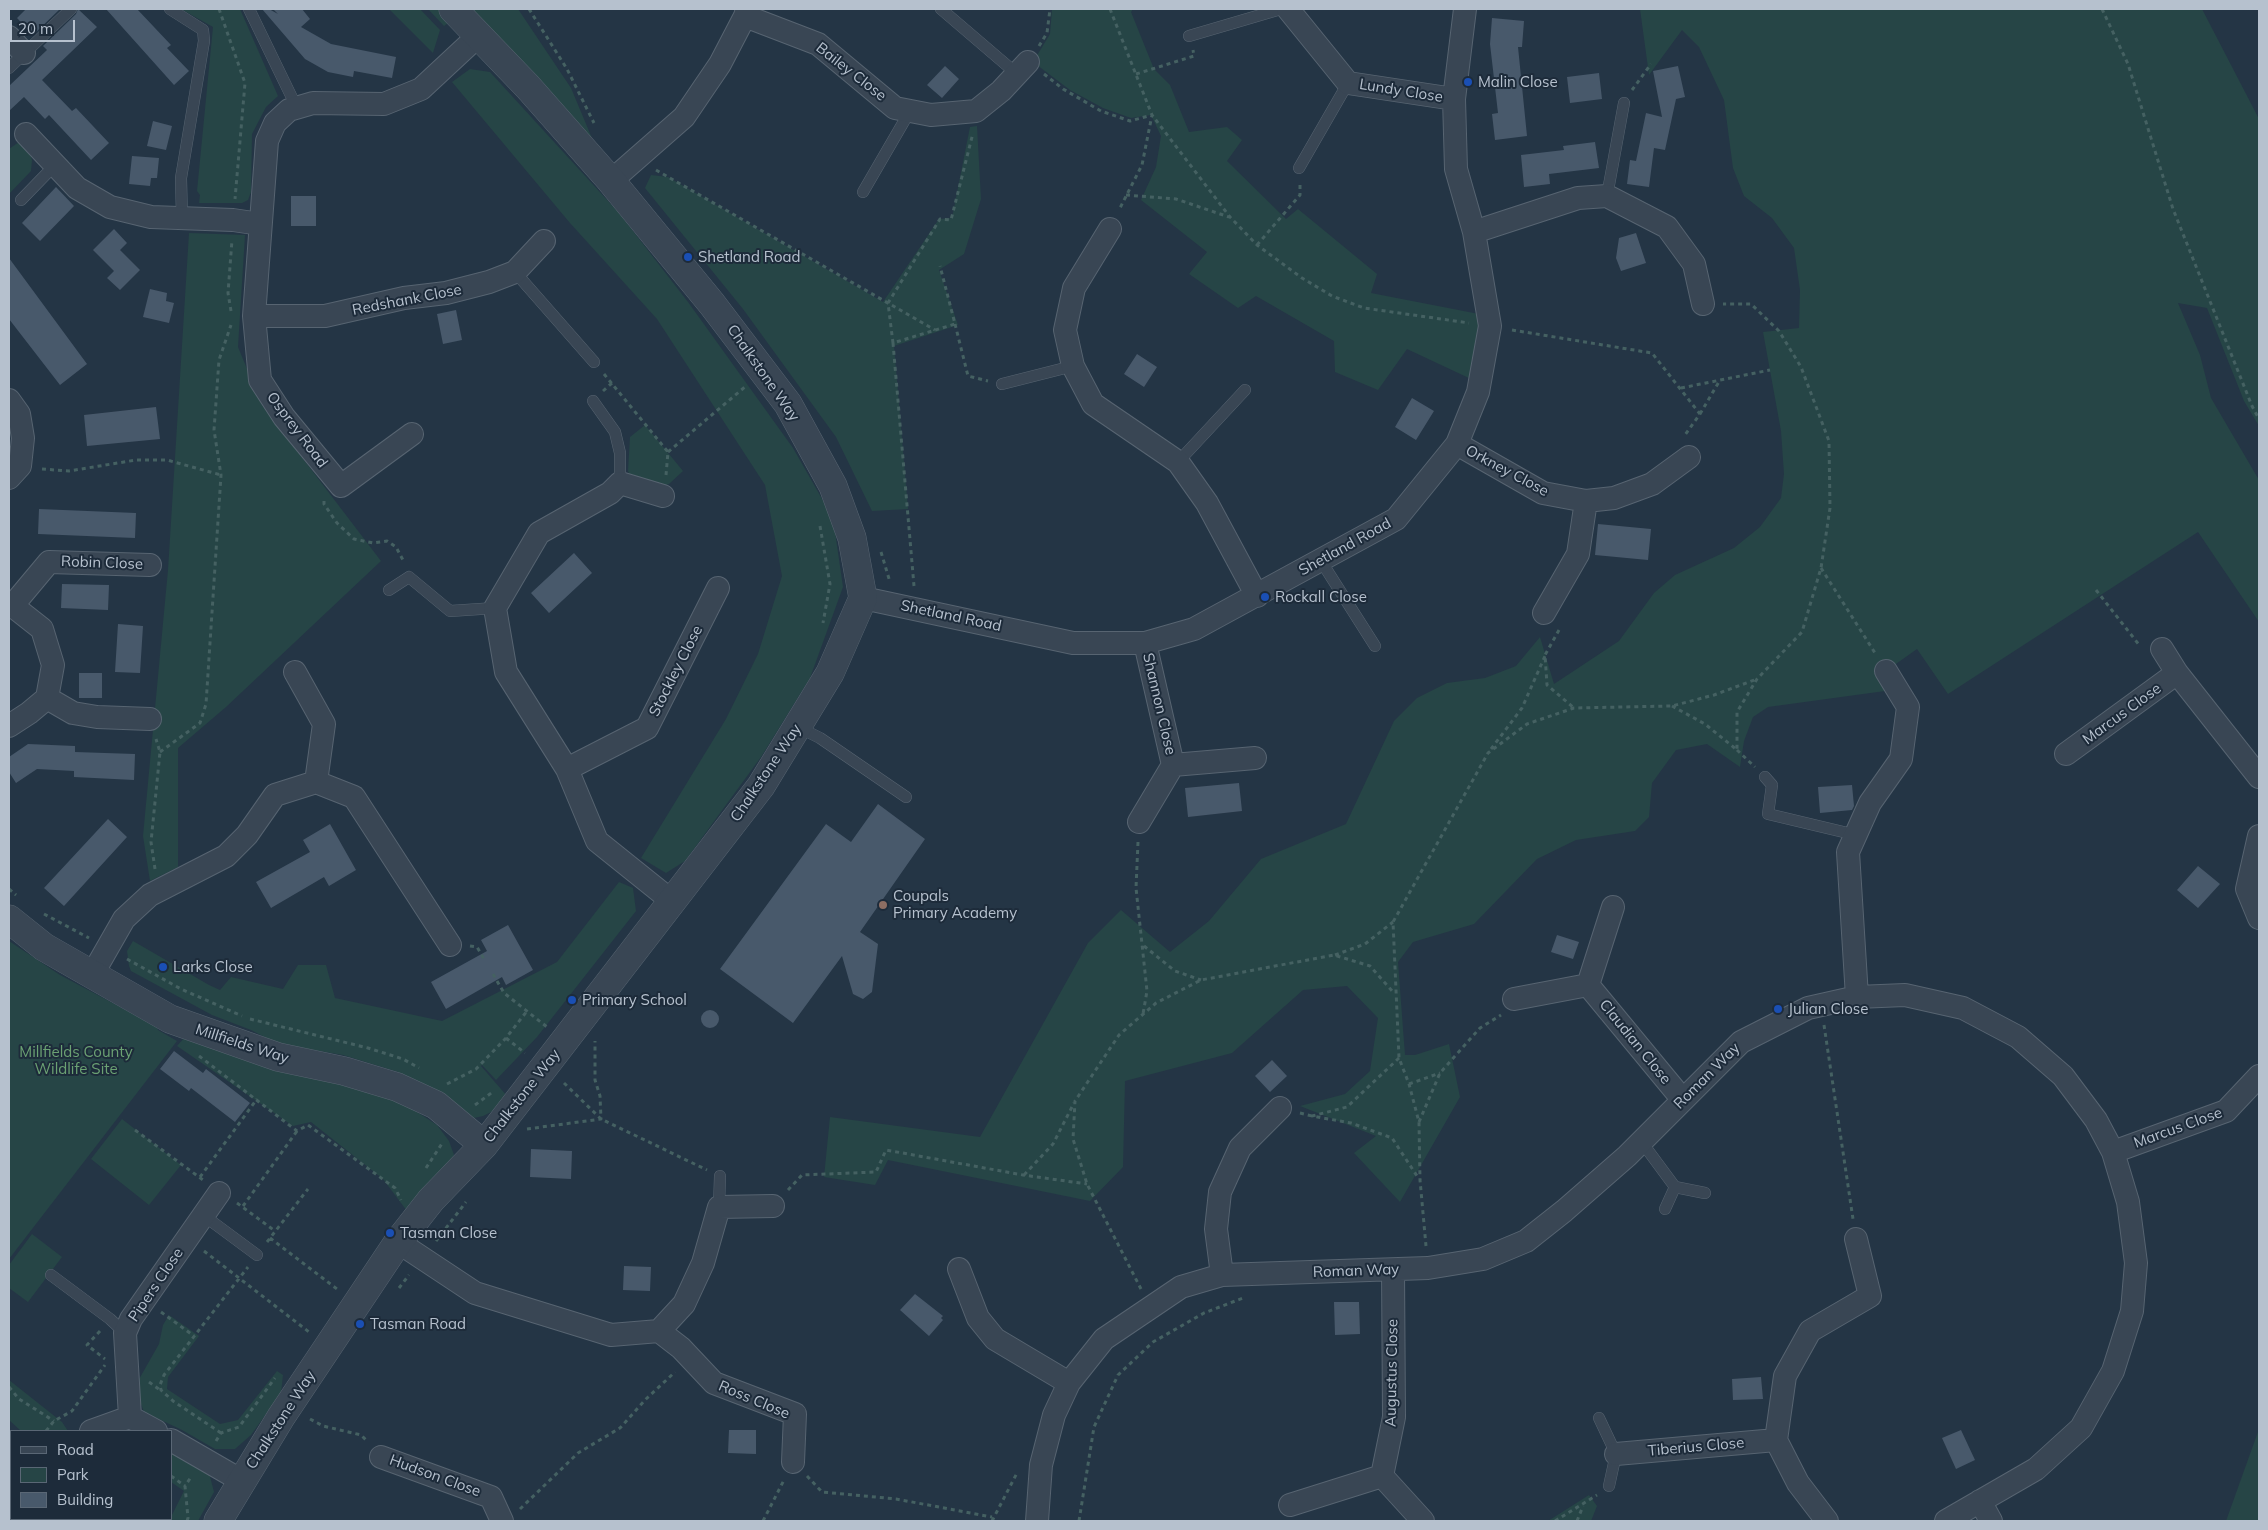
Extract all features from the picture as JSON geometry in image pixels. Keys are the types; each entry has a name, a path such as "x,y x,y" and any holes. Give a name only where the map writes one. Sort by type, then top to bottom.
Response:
{"street":[{"name":"Chalkstone Way","path":"218,1521 281,1417 398,1242 432,1200 484,1146 761,786 830,673 863,598 852,538 833,486 788,404 712,304 611,181 528,87 453,9"},
{"name":"Lundy Close","path":"1288,9 1348,83 1454,98"},
{"name":"Shetland Road","path":"863,598 1073,642 1145,643 1194,629 1396,519 1457,444 1478,392 1490,326 1474,232 1456,169 1454,98 1465,9"},
{"path":"611,181 684,116 720,64 746,12"},
{"name":"Bailey Close","path":"746,12 818,44 895,108 931,115 976,111"},
{"name":"Osprey Road","path":"412,434 341,486 284,417 260,380 254,316 267,141 275,123 289,110 313,103 384,104 422,89 478,36"},
{"path":"976,111 1001,91 1023,68"},
{"path":"26,134 77,188 110,208 151,217 233,220 260,224"},
{"path":"1474,232 1578,198 1607,196 1667,227 1694,264 1703,304"},
{"path":"1110,229 1074,288 1065,330 1073,366 1093,404 1178,462 1207,503 1257,596"},
{"name":"Redshank Close","path":"254,316 325,316 404,298 446,293 489,282 515,272 544,241"},
{"path":"9,400 19,414 23,438 14,472"},
{"name":"Orkney Close","path":"1457,444 1543,493 1586,501 1614,498 1652,484 1688,457"},
{"path":"663,496 620,482 610,493 539,533 495,608 506,672 567,769 597,841 673,902"},
{"path":"1544,613 1578,554 1586,501"},
{"name":"Robin Close","path":"47,698 53,665 42,629 11,604 49,562 150,565"},
{"name":"Stockley Close","path":"567,769 647,728 718,588"},
{"name":"Shannon Close","path":"1145,643 1173,765"},
{"name":"Marcus Close","path":"2162,649 2177,673 2259,777"},
{"path":"1857,997 1848,852 1870,803 1901,759 1908,707 1886,670"},
{"path":"295,672 324,724 316,782"},
{"name":"Marcus Close","path":"2066,754 2177,673"},
{"path":"9,726 47,698 74,713 97,717 150,719"},
{"path":"1139,822 1173,765 1256,758"},
{"path":"92,975 124,919 150,895 226,856 247,835 275,795 316,782 354,798 450,944"},
{"path":"2259,836 2247,889 2259,918"},
{"name":"Claudian Close","path":"1588,985 1613,908"},
{"name":"Millfields Way","path":"14,909 44,947 179,1022 278,1057 344,1071 397,1086 436,1105 484,1146"},
{"name":"Claudian Close","path":"1514,999 1588,985"},
{"name":"Claudian Close","path":"1588,985 1683,1100"},
{"name":"Roman Way","path":"1037,1521 1042,1465 1054,1416 1069,1384 1104,1339 1181,1287 1222,1275 1428,1268 1483,1259 1526,1241 1564,1211 1641,1141 1742,1042 1808,1008 1857,997 1905,995 1963,1008 2018,1037 2063,1076 2096,1120 2112,1152 2128,1202 2136,1263 2132,1311 2113,1370 2082,1428 2036,1469 1946,1521"},
{"name":"Marcus Close","path":"2112,1152 2226,1111 2259,1076"},
{"path":"1222,1275 1216,1229 1220,1192 1240,1148 1280,1108"},
{"name":"Pipers Close","path":"130,1417 117,1326 145,1299 219,1193"},
{"path":"398,1242 475,1293 611,1335 659,1331 684,1304 703,1263 719,1207 773,1206"},
{"path":"1827,1521 1798,1483 1776,1440 1785,1376 1810,1331 1870,1296 1856,1239"},
{"path":"959,1269 978,1318 995,1339 1069,1384"},
{"name":"Augustus Close","path":"1382,1476 1394,1417 1393,1270"},
{"name":"Ross Close","path":"659,1331 690,1358 714,1384 794,1414 793,1462"},
{"path":"94,1430 130,1417 154,1430"},
{"name":"Tiberius Close","path":"1616,1454 1776,1440"},
{"path":"172,1441 242,1481"},
{"name":"Hudson Close","path":"381,1457 491,1497 508,1518"},
{"path":"1290,1505 1382,1476 1423,1521"},
{"path":"1980,1501 1991,1521"}],"lane":[{"path":"14,53 71,9"},
{"path":"170,9 203,30 204,41 181,178 182,218"},
{"path":"250,9 297,108"},
{"path":"941,9 1023,68"},
{"path":"1189,36 1281,9"},
{"name":"Lundy Close","path":"1299,168 1348,83"},
{"path":"1607,196 1624,102"},
{"path":"863,192 910,111"},
{"path":"21,200 55,165"},
{"path":"515,272 594,362"},
{"path":"1002,384 1073,366"},
{"path":"1178,462 1245,390"},
{"path":"593,400 615,432 620,453 620,482"},
{"path":"1321,560 1375,646"},
{"path":"389,590 409,577 450,610 495,608"},
{"path":"798,727 820,738 906,797"},
{"path":"1765,777 1772,784 1768,814 1856,835"},
{"path":"1641,1141 1676,1187 1705,1193"},
{"path":"719,1207 720,1176"},
{"path":"1665,1210 1676,1187"},
{"path":"203,1215 257,1255"},
{"path":"51,1275 117,1326"},
{"path":"1599,1418 1616,1454 1609,1486"}],"path":[{"path":"163,888 154,866 151,842 160,752 200,723 206,704 221,475 214,430 219,360 230,333 232,320 228,293 245,83 219,9"},
{"path":"530,9 567,69 596,127"},
{"path":"1050,9 1047,33 1023,68 1101,111 1130,121 1152,116"},
{"path":"1110,9 1152,116 1230,217 1257,244 1302,278 1332,296 1364,308 1490,326 1652,353 1700,414"},
{"path":"2102,9 2128,64 2173,209 2248,397 2259,420"},
{"path":"1136,74 1194,56 1189,36"},
{"path":"1624,102 1651,64"},
{"path":"914,592 888,303 940,219 951,220 974,130 976,111"},
{"path":"1110,229 1142,165 1152,116"},
{"path":"648,165 935,330"},
{"path":"1257,244 1300,195 1299,168"},
{"path":"1126,195 1176,199 1230,217"},
{"path":"940,266 968,376 1002,384"},
{"path":"1703,304 1751,304 1779,331 1801,368 1828,441 1830,508 1821,568 1802,632 1756,679 1737,712 1737,750"},
{"path":"893,343 955,324"},
{"path":"594,362 668,452"},
{"path":"1681,388 1770,370"},
{"path":"663,496 668,452 764,372"},
{"path":"1688,457 1678,445 1700,414 1720,380"},
{"path":"14,472 70,471 136,460 166,460 221,475"},
{"path":"329,473 324,504 337,523 354,539 373,543 387,541 396,547 409,577"},
{"path":"1821,568 1886,670"},
{"path":"2096,590 2147,656 2162,649"},
{"path":"1023,1175 1054,1144 1075,1100 1119,1036 1156,1004 1201,980 1334,955 1365,944 1393,922 1488,753 1522,708 1545,655 1559,630 1544,613"},
{"path":"1545,655 1547,685 1574,708"},
{"path":"1488,753 1527,724 1574,708 1672,706 1714,695 1756,679"},
{"path":"1672,706 1705,724 1737,750 1765,777"},
{"path":"1139,822 1136,888 1147,991 1143,1015"},
{"path":"9,889 14,909"},
{"path":"40,911 94,942 111,943 128,961 181,989 246,1018 368,1048 403,1059 425,1071"},
{"path":"1393,922 1399,1058 1409,1084 1418,1122 1420,1180 1428,1268"},
{"path":"1143,945 1175,971 1201,980"},
{"path":"1334,955 1370,966 1395,993"},
{"path":"493,974 504,993 549,1030"},
{"path":"1418,1122 1440,1072 1480,1028 1506,1012 1514,999"},
{"path":"1821,1005 1839,1140 1856,1239"},
{"path":"447,1084 476,1068 506,1038 527,1011"},
{"path":"506,1038 525,1053"},
{"path":"595,1040 595,1080 600,1096 601,1119"},
{"path":"198,1055 296,1131"},
{"path":"1399,1058 1347,1107 1312,1116 1351,1123 1392,1138 1420,1180"},
{"path":"1409,1084 1440,1072"},
{"path":"440,1080 453,1090"},
{"path":"564,1083 601,1119 720,1176"},
{"path":"200,1178 257,1100"},
{"path":"1075,1100 1072,1139 1087,1184 1150,1307"},
{"path":"523,1132 528,1128 601,1119"},
{"path":"243,1206 296,1131 308,1125 395,1188 403,1203"},
{"path":"773,1206 802,1175 876,1172 886,1150 1023,1175 1087,1184"},
{"path":"221,1433 173,1401 161,1390 160,1385 164,1375 308,1189"},
{"path":"187,1238 309,1332"},
{"path":"270,1238 339,1290"},
{"path":"1080,1521 1094,1427 1118,1375 1153,1342 1204,1313 1249,1295"},
{"path":"145,1299 194,1336"},
{"path":"47,1430 54,1421 72,1411 108,1362 87,1345 117,1326"},
{"path":"508,1518 578,1453 620,1428 646,1399 690,1358"},
{"path":"9,1387 18,1399 54,1421"},
{"path":"304,1416 323,1426 361,1434 381,1457"},
{"path":"763,1521 793,1462 822,1492 896,1498 992,1517"},
{"path":"172,1477 185,1486"},
{"path":"1555,1521 1584,1505 1609,1486"},
{"path":"1577,1521 1584,1505"}],"green space":[{"path":"181,9 240,9 278,96 266,107 252,134 251,192 248,200 242,203 199,203 200,195 197,191 213,27"},
{"path":"389,9 420,9 440,30 433,53"},
{"path":"428,9 518,9 571,88 599,155 462,13 444,26"},
{"path":"1052,9 1133,9 1131,12 1154,69 1170,85 1189,132 1227,127 1242,140 1227,161 1286,219 1298,209 1377,274 1371,293 1484,315 1471,379 1407,349 1378,390 1335,372 1334,341 1256,296 1238,308 1189,274 1207,252 1141,200 1156,167 1161,136 1151,115 1131,118 1103,108 1070,90 1033,62 1050,34"},
{"path":"1640,9 2202,9 2259,119 2259,426 2244,401 2207,308 2178,303 2200,355 2211,398 2259,480 2259,622 2198,532 1948,694 1917,649 1886,671 1885,691 1768,707 1753,717 1744,741 1740,767 1707,744 1676,750 1652,783 1649,817 1635,831 1576,840 1537,859 1474,924 1413,942 1398,962 1405,1055 1415,1055 1449,1044 1460,1097 1400,1202 1354,1153 1376,1136 1300,1106 1345,1094 1370,1071 1378,1018 1347,986 1303,990 1232,1053 1125,1081 1123,1167 1090,1201 888,1160 875,1185 824,1177 830,1117 980,1137 1088,943 1121,910 1170,952 1209,921 1261,859 1346,824 1394,721 1417,698 1447,683 1485,678 1516,666 1540,637 1554,684 1619,641 1654,593 1675,575 1734,548 1760,527 1781,498 1784,474 1781,431 1763,332 1799,328 1800,290 1794,248 1772,218 1744,196 1733,168 1724,100 1699,47 1682,30 1649,75"},
{"path":"470,69 490,72 619,213 688,302 793,448 833,518 843,587 810,678 761,757 685,861 666,873 641,858 726,719 758,654 782,576 765,485 657,319 570,223 452,82"},
{"path":"977,126 981,199 964,254 939,270 958,325 894,346 908,509 872,511 836,437 743,309 645,188 651,175 668,177 883,302 939,219 952,218 970,127"},
{"path":"19,142 29,150 32,160 31,171 9,194 9,149"},
{"path":"189,233 245,235 238,347 262,405 381,561 226,707 178,748 178,867 150,881 143,836 168,570"},
{"path":"645,425 683,471 669,484 658,488 631,478 628,471 630,437"},
{"path":"619,882 633,888 636,911 537,1037 496,1080 481,1066 507,1096 495,1110 474,1118 456,1111 429,1089 398,1072 343,1055 278,1044 251,1030 212,1015 131,971 129,966 127,951 133,941 220,990 231,977 283,989 298,965 326,965 335,998 442,1021 557,962"},
{"name":"Millfields County Wildlife Site","path":"9,941 60,975 156,1026 158,1030 177,1041 9,1259"},
{"path":"185,1037 388,1096 437,1125 449,1141 454,1155 446,1173 410,1215 383,1179 311,1122 293,1126 177,1046"},
{"path":"122,1119 181,1165 149,1205 91,1159"},
{"path":"32,1234 62,1257 28,1302 9,1288 9,1265"},
{"path":"169,1315 199,1336 168,1377 167,1389 220,1424 238,1420 277,1371 283,1375 281,1393 251,1435 235,1449 215,1449 182,1430 144,1412 139,1399 138,1381 159,1344 163,1325"},
{"path":"9,1380 62,1422 67,1430 20,1430 9,1420"},
{"path":"2259,1429 2259,1521 2226,1521"},
{"path":"172,1448 208,1469 214,1492 198,1521 169,1521 172,1520 172,1515 184,1491 172,1483"},
{"path":"1589,1495 1597,1506 1591,1521 1548,1521"}],"building":[{"path":"26,9 60,9 33,35 17,18"},
{"path":"78,9 97,27 42,80 72,111 76,108 109,143 91,160 49,115 45,119 24,97 9,111 9,86 47,50 43,46 76,14"},
{"path":"106,9 137,9 171,45 167,48 189,71 174,85"},
{"path":"262,9 269,9 278,14 273,9 302,9 310,19 301,27 331,44 396,57 392,78 354,71 353,77 328,72 305,59"},
{"path":"1492,18 1524,21 1522,47 1518,47 1527,136 1495,140 1492,114 1498,113 1490,44"},
{"path":"945,66 959,79 942,98 927,85"},
{"path":"1678,66 1685,97 1676,99 1665,150 1654,148 1649,187 1627,184 1630,160 1636,161 1646,113 1662,117 1653,71"},
{"path":"1599,73 1602,99 1570,103 1567,77"},
{"path":"153,121 172,126 166,150 147,146"},
{"path":"1595,142 1599,168 1549,174 1550,184 1524,187 1521,155 1564,150 1563,146"},
{"path":"132,156 159,158 157,178 151,178 150,186 129,184"},
{"path":"56,187 74,206 40,241 22,223"},
{"path":"291,196 316,196 316,226 291,226"},
{"path":"114,229 127,243 120,250 140,270 120,290 107,278 114,271 93,250"},
{"path":"1636,233 1646,263 1621,271 1616,258 1619,238"},
{"path":"9,258 87,364 60,385 9,319"},
{"path":"150,289 167,293 166,301 174,303 169,323 143,317"},
{"path":"456,310 462,340 443,344 437,314"},
{"path":"1137,354 1157,367 1144,387 1124,374"},
{"path":"1412,398 1434,411 1416,440 1395,427"},
{"path":"156,407 160,439 87,446 84,415"},
{"path":"39,509 136,513 135,538 38,534"},
{"path":"1598,524 1651,529 1648,560 1595,555"},
{"path":"574,553 592,573 549,613 531,593"},
{"path":"62,584 109,585 108,610 61,608"},
{"path":"118,624 143,626 140,673 115,672"},
{"path":"79,673 102,673 102,698 79,698"},
{"path":"28,744 75,746 75,752 135,754 134,780 74,777 74,771 37,769 16,783 9,772 9,757"},
{"path":"1239,783 1242,811 1188,817 1185,788"},
{"path":"1852,785 1854,806 1852,810 1820,813 1818,787"},
{"path":"878,804 925,839 860,932 878,944 872,992 863,999 853,994 842,956 793,1023 720,969 826,824 851,842"},
{"path":"108,819 127,837 64,906 44,888"},
{"path":"330,824 356,870 329,886 324,877 271,908 256,882 310,852 303,840"},
{"path":"2198,866 2220,884 2198,908 2177,890"},
{"path":"508,925 533,970 506,985 502,977 446,1009 431,982 487,951 481,940"},
{"path":"1557,935 1579,942 1573,959 1551,952"},
{"path":"710,1010 716,1013 719,1019 716,1025 710,1028 704,1025 701,1019 704,1013"},
{"path":"174,1051 203,1073 206,1069 250,1103 235,1122 191,1088 189,1091 160,1069"},
{"path":"1272,1060 1287,1076 1270,1092 1255,1076"},
{"path":"531,1149 572,1151 571,1179 530,1177"},
{"path":"624,1266 651,1267 650,1291 623,1290"},
{"path":"915,1294 943,1316 941,1318 943,1320 929,1336 900,1310"},
{"path":"1334,1302 1359,1302 1360,1334 1335,1335"},
{"path":"1761,1377 1763,1399 1733,1400 1732,1379"},
{"path":"729,1430 756,1430 756,1454 728,1453"},
{"path":"1961,1430 1975,1460 1956,1469 1942,1438"}],"place":[{"name":"Malin Close","path":"1468,82"},
{"name":"Shetland Road","path":"688,257"},
{"name":"Rockall Close","path":"1265,597"},
{"name":"Coupals Primary Academy","path":"883,905"},
{"name":"Larks Close","path":"163,967"},
{"name":"Primary School","path":"572,1000"},
{"name":"Julian Close","path":"1778,1009"},
{"name":"Tasman Close","path":"390,1233"},
{"name":"Tasman Road","path":"360,1324"}]}
